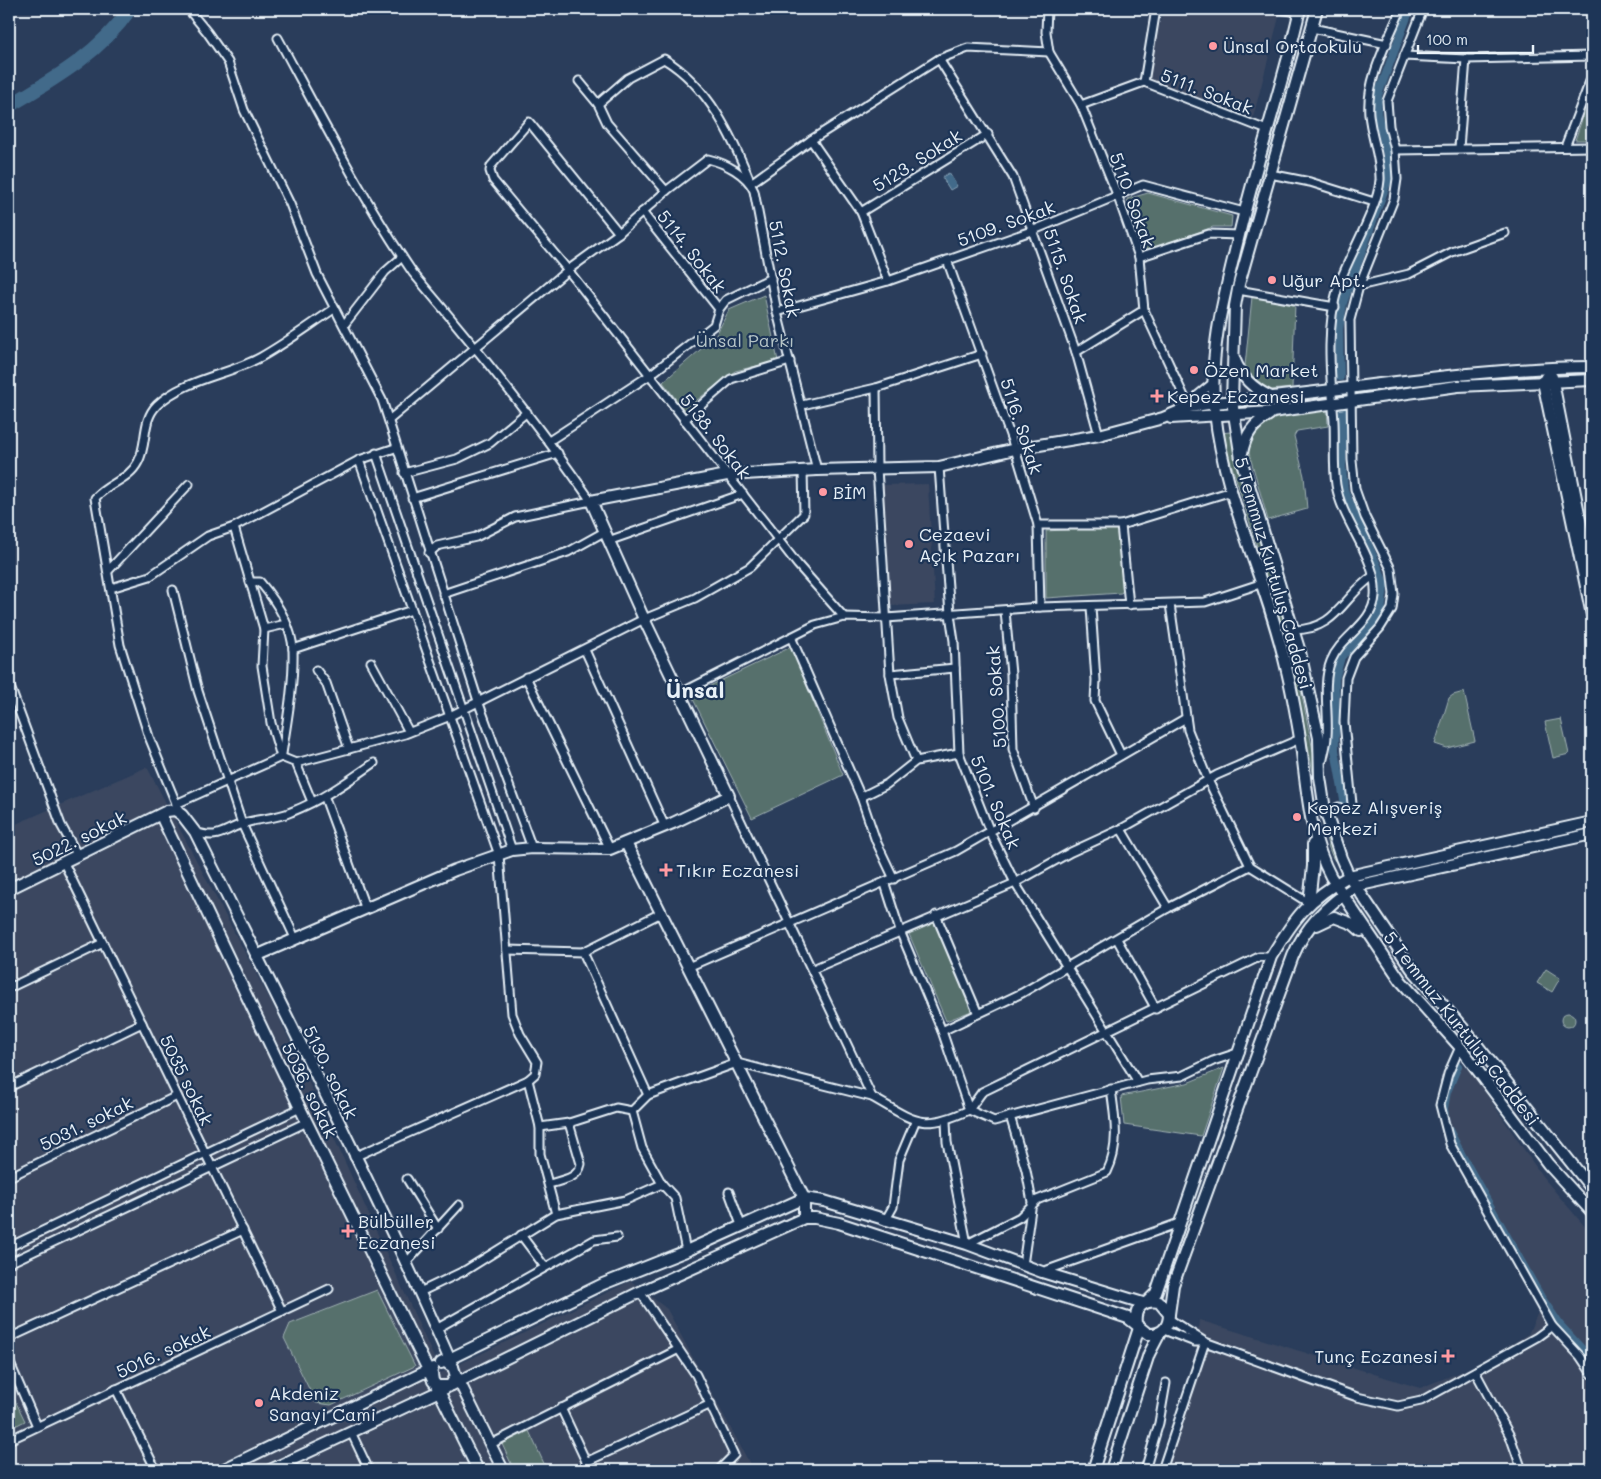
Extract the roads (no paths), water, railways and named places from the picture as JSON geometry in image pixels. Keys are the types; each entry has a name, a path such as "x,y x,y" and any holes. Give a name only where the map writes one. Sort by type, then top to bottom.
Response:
{"main road":[{"name":"5 Temmuz Kurtuluş Caddesi","path":"1317,9 1238,290 1232,402 1241,459 1294,630 1319,738 1320,776 1325,810 1349,876 1412,968 1475,1042 1592,1189"},
{"name":"5 Temmuz Kurtuluş Caddesi","path":"1300,10 1224,291 1217,340 1214,403 1232,491 1263,583 1286,665 1300,739 1312,825 1322,861 1335,884 1401,981 1460,1047 1548,1164 1592,1212"},
{"path":"1286,60 1301,66"},
{"path":"1233,356 1246,381 1257,391 1272,397"},
{"path":"1551,367 1548,381 1592,615"},
{"path":"256,956 365,907 455,870 512,850 532,848 610,849 665,827 729,796 644,619 591,500 727,475 802,470 939,467 1015,449 1099,435 1162,418 1188,405 1232,402 1454,375 1551,367 1592,367"},
{"path":"1162,418 1216,417 1272,412 1351,399 1458,386 1592,380"},
{"path":"1548,381 1592,579"},
{"path":"1241,459 1246,434 1255,423 1272,412"},
{"path":"163,815 170,810 178,809"},
{"name":"5130. sokak","path":"178,809 195,832 420,1292 436,1329 444,1376 490,1444 503,1470"},
{"name":"5022. sokak","path":"9,889 163,815"},
{"name":"5036. sokak","path":"163,815 163,820 307,1122 444,1376 478,1470"},
{"path":"1093,1470 1138,1325 1137,1312 1156,1293 1271,957 1288,929 1309,903 1349,876 1592,822"},
{"path":"1309,903 1313,866 1312,825"},
{"path":"1111,1470 1149,1354 1169,1317 1173,1285 1292,956 1307,930 1342,895 1356,886 1592,834"},
{"path":"626,843 804,1198 804,1218"},
{"path":"1307,930 1334,917 1353,924 1372,940"},
{"path":"270,1470 351,1432 603,1284 804,1198 824,1201 885,1221 967,1244 1042,1272 1146,1302 1159,1302 1169,1317"},
{"path":"222,1470 640,1292 804,1218 815,1218 839,1223 1128,1318 1148,1334 1162,1331"}],"street":[{"path":"188,9 228,62 244,110 290,204 317,274 382,400 389,420 395,448 478,701 532,848"},
{"name":"5110. Sokak","path":"1047,9 1046,32 1049,52 1081,106 1118,197 1139,257 1144,310 1188,405"},
{"path":"1144,82 1156,9"},
{"path":"1279,9 1300,10"},
{"path":"1320,776 1327,736 1328,676 1331,661 1341,645 1370,612 1375,598 1373,576 1336,486 1330,362 1338,288 1374,202 1380,182 1369,112 1371,90 1401,9"},
{"path":"1352,804 1344,722 1346,678 1354,657 1380,628 1392,609 1394,594 1391,569 1355,489 1350,320 1359,286 1394,199 1397,179 1395,150 1389,126 1387,101 1422,9"},
{"path":"1312,28 1387,44"},
{"path":"278,38 359,189 402,257 527,412 591,500 515,518 476,537 437,546 430,553"},
{"path":"389,420 475,346 708,159 724,163 751,183 811,140 939,59 968,48 1049,52"},
{"path":"1404,56 1466,59 1592,56"},
{"name":"5112. Sokak","path":"598,104 628,78 664,59 680,68 716,112 740,157 754,191 777,312 817,470"},
{"name":"5115. Sokak","path":"939,59 988,134 1013,177 1034,230 1076,352 1099,435"},
{"path":"1460,148 1466,59"},
{"path":"1565,147 1592,76"},
{"path":"579,81 598,104 607,123 666,192"},
{"name":"5111. Sokak","path":"1081,106 1144,82 1267,130"},
{"name":"5138. Sokak","path":"619,232 530,122 491,166 490,171 493,180 568,270 727,475 780,539 798,565 844,617"},
{"name":"5123. Sokak","path":"861,212 988,134"},
{"path":"811,140 861,212 888,281"},
{"path":"1395,150 1592,147"},
{"path":"1270,174 1310,182 1374,202"},
{"name":"5109. Sokak","path":"777,312 888,281 1034,230 1118,197 1143,185 1244,212"},
{"name":"5114. Sokak","path":"642,212 719,309"},
{"path":"1139,257 1210,234 1239,235"},
{"path":"1359,286 1409,274 1452,252 1505,234"},
{"path":"344,325 385,272 402,257"},
{"name":"5116. Sokak","path":"947,260 1015,449 1038,525 1040,607"},
{"path":"549,441 650,375 714,325 719,309 726,300 771,278"},
{"path":"1238,290 1335,307"},
{"path":"334,309 259,358 205,378 168,398 150,413 139,461 129,475 102,490 96,498 120,645 148,737 178,809 228,780 281,757 296,763 410,732 450,716 644,619 694,598 750,567 804,514 802,470"},
{"path":"1076,352 1144,310"},
{"path":"802,405 876,388 982,354"},
{"path":"684,420 731,379 790,361"},
{"path":"1188,405 1214,382"},
{"path":"876,388 877,468 890,674 898,718 916,761"},
{"path":"404,473 457,459 490,443 527,412"},
{"path":"111,588 150,576 208,536 234,527 359,460 395,448"},
{"path":"376,453 512,850"},
{"path":"412,498 558,453"},
{"path":"354,1156 528,1080 535,1074 537,1062 520,1034 512,1014 499,855 359,460"},
{"name":"5101. Sokak","path":"939,467 950,614 954,640 959,753 990,832 1015,883 1067,968 1108,1030 1138,1082"},
{"path":"108,571 189,484"},
{"path":"1038,525 1121,525 1232,491"},
{"path":"443,594 568,552 606,537 743,494"},
{"path":"1121,525 1129,604"},
{"path":"234,527 264,629 262,666 271,723 281,757"},
{"path":"1294,630 1310,630 1329,621 1373,576"},
{"path":"250,582 260,582 270,594 286,624 293,649 288,715 281,757"},
{"path":"679,694 815,625 844,617 886,618 1040,607 1091,607 1205,602 1263,583"},
{"path":"173,590 198,690 242,824 295,938"},
{"path":"1170,604 1188,730 1208,780 1250,866 1309,903"},
{"path":"1091,607 1096,680 1095,701 1121,754"},
{"path":"293,649 412,610"},
{"name":"5100. Sokak","path":"1005,611 1011,674 1013,749 1034,808"},
{"path":"264,629 286,624"},
{"path":"792,637 861,796 876,841 894,879"},
{"path":"585,650 665,827"},
{"path":"371,662 410,732"},
{"path":"890,674 955,668"},
{"path":"316,670 326,683 349,750"},
{"path":"526,677 610,849"},
{"path":"9,684 62,825 78,856"},
{"path":"688,967 885,884 956,851 1034,808 1121,754 1186,718"},
{"path":"813,969 936,915 1015,883 1072,852 1121,829 1208,780 1300,739"},
{"path":"861,796 887,784 916,761 959,753"},
{"path":"296,763 312,802"},
{"path":"195,832 206,836 221,835 242,824 290,813 325,798 374,763"},
{"path":"729,796 813,969 872,1097"},
{"path":"325,798 365,907"},
{"path":"1121,829 1168,908"},
{"name":"5035 sokak","path":"64,863 282,1311"},
{"path":"942,1031 1022,993 1168,908 1250,866"},
{"path":"885,884 900,931 942,1031 969,1110 994,1121 1138,1082 1182,1076 1213,1061 1240,1052"},
{"path":"507,950 583,952 661,913"},
{"path":"936,915 978,1014"},
{"path":"1117,939 1156,1009"},
{"path":"9,988 103,943"},
{"path":"583,952 648,1095"},
{"path":"632,1111 648,1095 736,1064 872,1097 915,1122 946,1121 969,1110 982,1092 1108,1030 1156,1009 1259,957 1271,957"},
{"path":"9,1086 142,1023"},
{"path":"1460,1047 1448,1074 1440,1105 1443,1124 1462,1166 1552,1326 1580,1356 1592,1374"},
{"path":"528,1080 540,1127 540,1154 556,1214"},
{"path":"946,1121 947,1142 967,1244 1020,1216 1037,1200 1107,1172 1113,1160 1117,1126 1111,1089"},
{"name":"5031. sokak","path":"9,1177 177,1096"},
{"path":"9,1247 300,1108"},
{"path":"540,1127 569,1123 616,1108 632,1111"},
{"path":"632,1111 642,1148 662,1184 675,1198 686,1250"},
{"path":"1010,1116 1026,1170 1032,1202 1023,1265"},
{"path":"9,1263 307,1122"},
{"path":"885,1221 893,1207 899,1160 915,1122"},
{"path":"549,1184 573,1176 580,1171 581,1164 569,1123"},
{"path":"407,1179 438,1229"},
{"path":"420,1292 466,1270 556,1214 626,1200 662,1184"},
{"path":"729,1192 741,1225"},
{"path":"406,1263 459,1205"},
{"path":"1042,1272 1179,1223"},
{"path":"9,1338 243,1230"},
{"path":"521,1235 545,1267"},
{"path":"436,1329 594,1240 617,1237"},
{"name":"5016. sokak","path":"9,1440 329,1289"},
{"path":"640,1292 677,1350 696,1375 734,1455 719,1470"},
{"path":"1169,1317 1204,1342 1357,1397 1398,1406 1421,1402 1476,1373 1552,1326"},
{"path":"1162,1331 1195,1342 1204,1342"},
{"path":"1162,1470 1204,1342"},
{"path":"490,1444 677,1350"},
{"path":"9,1361 37,1426"},
{"path":"1476,1373 1510,1436 1522,1470"},
{"path":"1145,1470 1159,1423 1166,1383"},
{"path":"116,1389 156,1470"},
{"path":"586,1462 711,1404"},
{"path":"561,1408 590,1470"},
{"path":"351,1432 369,1470"}],"waterway":[{"path":"9,106 59,75 90,52 105,39 130,9"},
{"path":"1340,377 1339,329 1343,303 1388,180 1387,154 1377,113 1378,95 1410,9"},
{"path":"1343,410 1342,467 1344,490 1384,585 1381,612 1370,627 1341,657 1335,679 1335,750 1346,811"},
{"path":"1458,1066 1447,1092 1444,1108 1446,1124 1541,1297 1560,1325 1592,1360"}],"place":[{"name":"Ünsal Ortaokulu","path":"1213,46"},
{"name":"Uğur Apt.","path":"1272,280"},
{"name":"Özen Market","path":"1194,370"},
{"name":"Kepez Eczanesi","path":"1157,396"},
{"name":"BİM","path":"823,492"},
{"name":"Cezaevi Açık Pazarı","path":"909,544"},
{"name":"Kepez Alışveriş Merkezi","path":"1297,817"},
{"name":"Tıkır Eczanesi","path":"666,870"},
{"name":"Bülbüller Eczanesi","path":"348,1231"},
{"name":"Tunç Eczanesi","path":"1448,1356"},
{"name":"Akdeniz Sanayi Cami","path":"259,1403"}],"district":[{"name":"Ünsal","path":"695,689"}],"park label":[{"name":"Ünsal Parkı","path":"745,340"}]}
